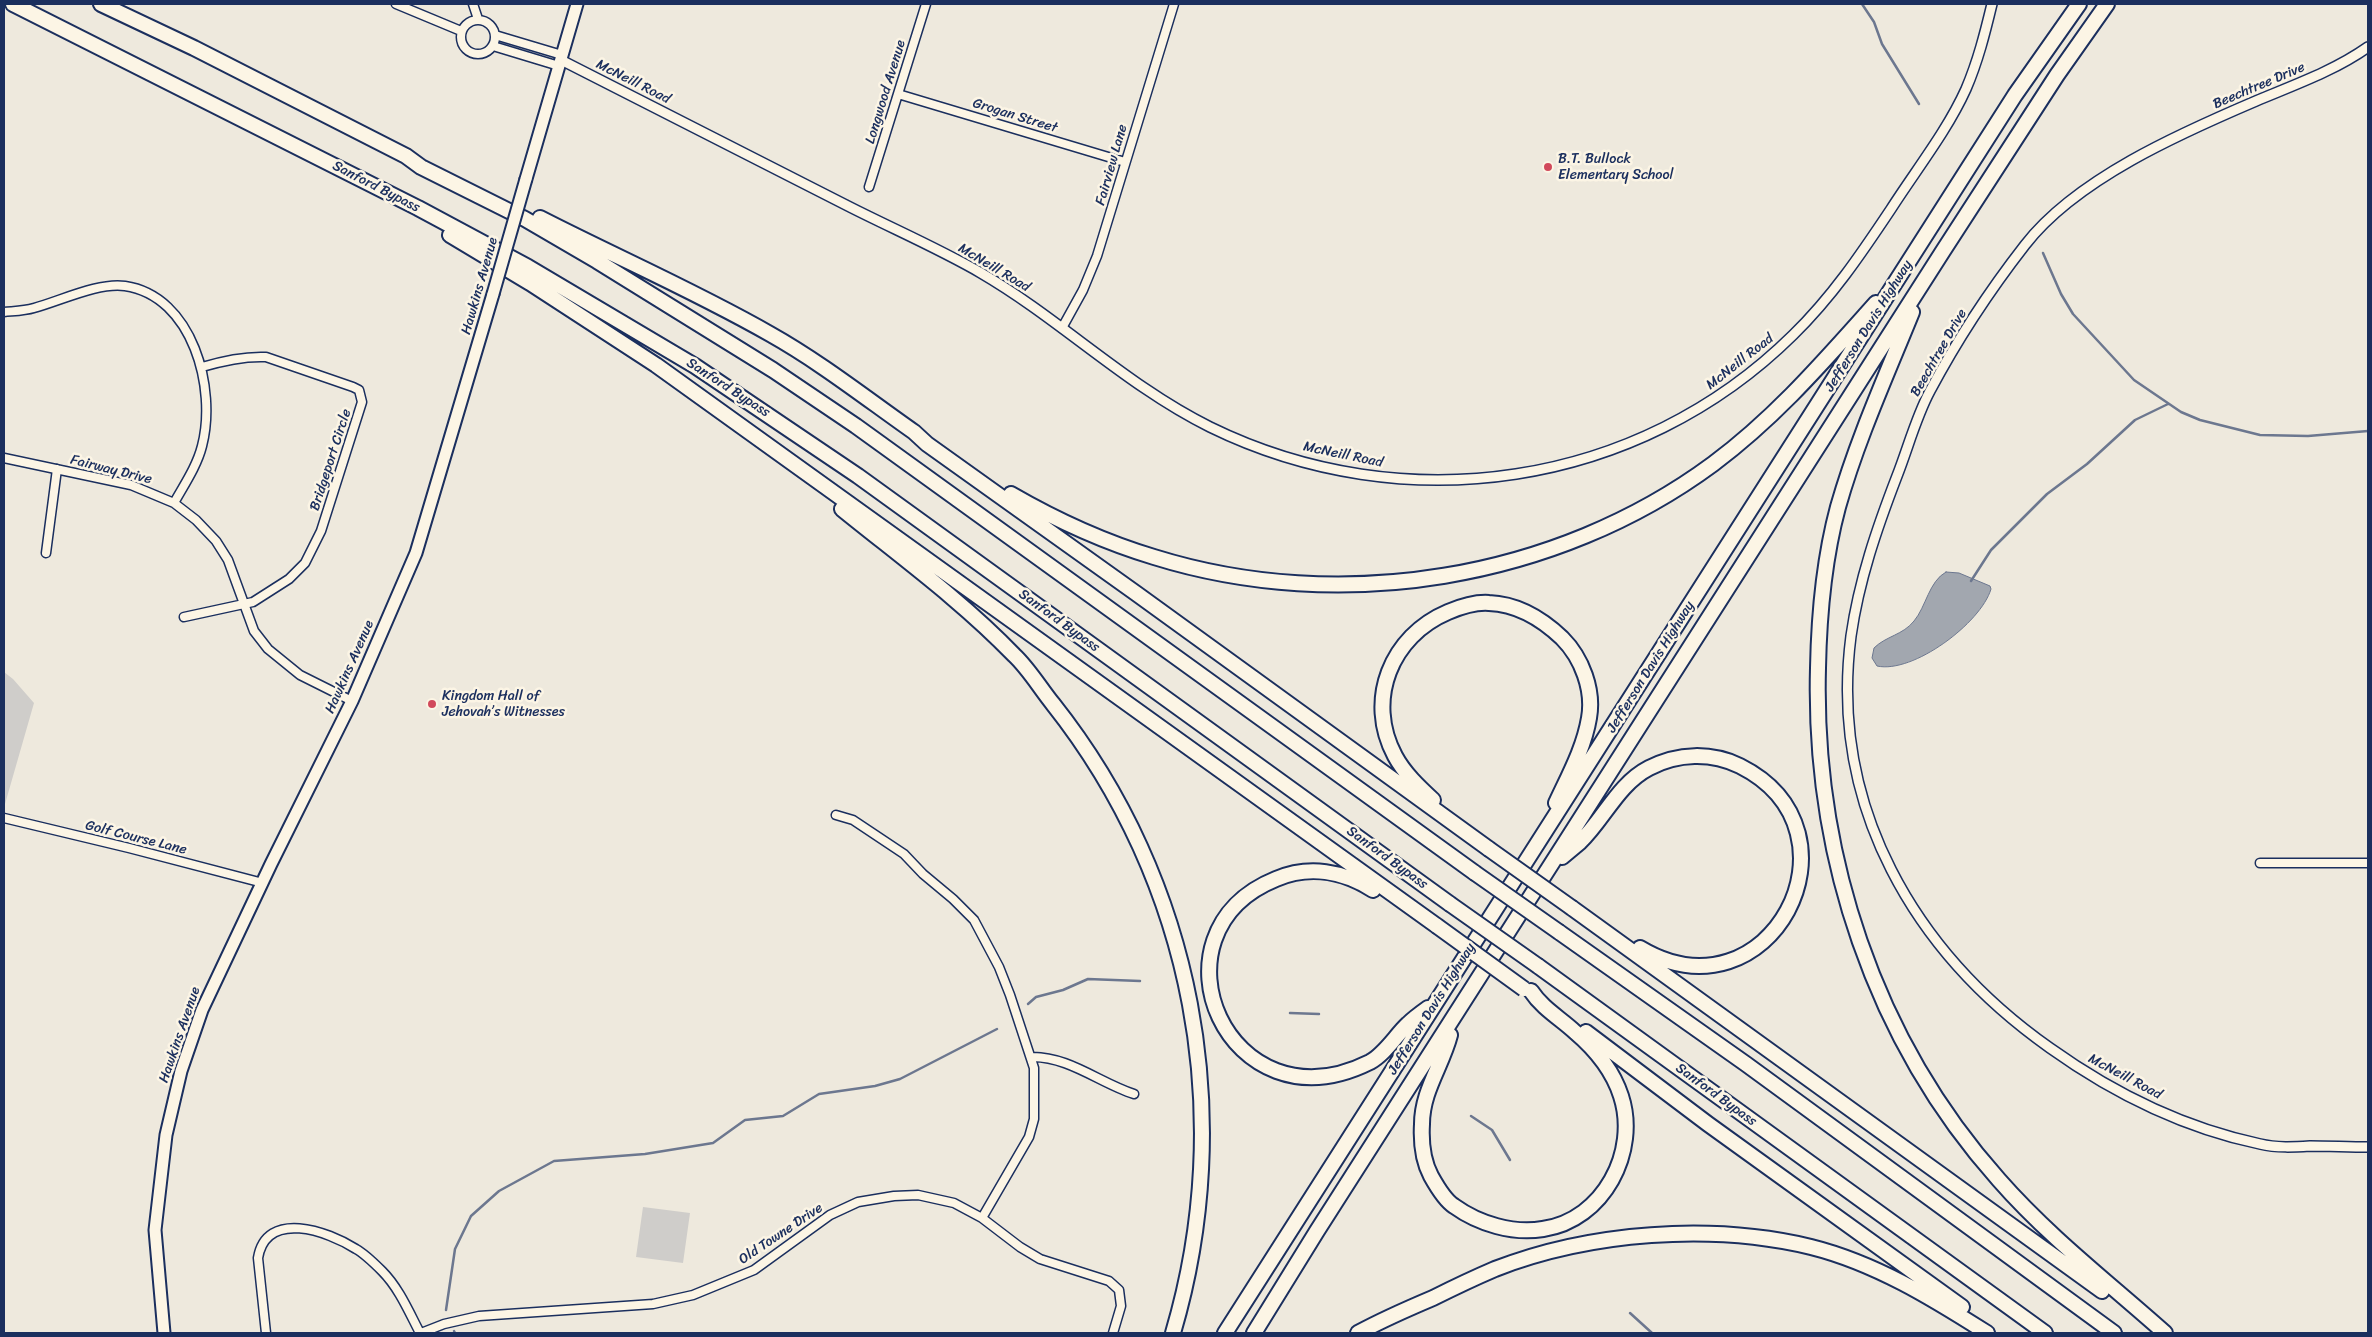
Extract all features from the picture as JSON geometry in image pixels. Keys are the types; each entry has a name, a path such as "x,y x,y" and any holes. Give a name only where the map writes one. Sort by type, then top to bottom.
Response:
{"highway":[{"name":"Sanford Bypass","path":"14,4 528,267 653,340 759,408 858,476 2045,1333"},
{"path":"101,4 194,48 406,156 421,167 524,220 598,261 772,370 872,438 1475,872 1746,1064 2114,1333"},
{"name":"Jefferson Davis Highway","path":"1225,1333 2015,95 2079,4"},
{"name":"Jefferson Davis Highway","path":"1254,1333 1317,1231 1454,1020 1926,279 2057,75 2107,4"},
{"path":"406,156 427,162 772,334 914,432 930,440 1000,488 1031,506 1089,534 1154,558 1221,574 1327,585 1386,583 1447,575 1510,561 1576,539 1619,520 1683,484 1720,458 1785,403 1812,376 1905,270"},
{"path":"324,161 530,283 656,365 1527,990 1708,1124 1998,1333"},
{"path":"1926,279 1863,434 1838,508 1825,572 1819,633 1817,715 1830,837 1857,935 1891,1021 1913,1063 1942,1107 1970,1146 2000,1182 2080,1262 2165,1333"},
{"path":"914,432 927,444 1145,599 2161,1333"},
{"path":"774,450 784,462 955,601 1015,656 1084,743 1124,812 1151,867 1190,994 1202,1092 1201,1188 1186,1290 1173,1333"},
{"path":"1485,846 1470,830 1439,806 1414,781 1395,756 1385,728 1383,700 1388,673 1399,650 1414,633 1435,618 1461,606 1488,602 1516,608 1546,623 1570,646 1584,671 1590,696 1590,716 1584,744 1554,806 1547,831"},
{"path":"1552,865 1581,841 1612,800 1647,768 1683,757 1711,756 1742,768 1769,786 1781,801 1792,820 1801,855 1800,879 1793,903 1782,923 1762,944 1742,956 1716,965 1680,965 1648,954 1572,908"},
{"path":"1435,1002 1407,1025 1372,1061 1323,1077 1296,1076 1267,1067 1252,1059 1236,1044 1224,1027 1216,1010 1210,992 1209,973 1211,955 1216,938 1226,919 1239,902 1256,889 1290,873 1332,872 1363,883 1437,926"},
{"path":"1454,1020 1447,1047 1425,1098 1422,1123 1423,1150 1430,1176 1452,1206 1485,1222 1514,1230 1545,1229 1567,1221 1574,1218 1601,1197 1612,1181 1621,1160 1626,1135 1626,1113 1612,1075 1595,1052 1575,1032 1541,1006 1527,990"},
{"path":"1358,1333 1495,1269 1553,1251 1627,1237 1689,1234 1758,1238 1812,1248 1904,1283 1987,1333"}],"main road":[{"name":"Hawkins Avenue","path":"164,1333 155,1230 168,1126 181,1071 202,1010 352,701 416,553 577,4"}],"street":[{"path":"396,4 461,31"},
{"path":"472,4 478,19 489,24 495,35 493,46 484,53 474,54 469,52 462,44 461,31 467,23 478,19"},
{"name":"Longwood Avenue","path":"869,187 926,4"},
{"name":"Fairview Lane","path":"1062,328 1083,290 1097,256 1174,4"},
{"name":"McNeill Road","path":"561,61 981,274 1062,328 1150,392 1206,425 1247,444 1334,470 1383,478 1465,480 1564,465 1622,447 1676,424 1729,391 1777,352 1812,317 1846,275 1946,125 1965,90 1978,58 1992,4"},
{"path":"495,35 561,61"},
{"path":"493,46 561,61"},
{"name":"Beechtree Drive","path":"1921,922 1889,867 1866,807 1850,732 1849,708 1851,639 1861,582 1878,525 1929,394 1986,299 2028,240 2090,185 2138,157 2233,111 2330,70 2368,47"},
{"name":"Grogan Street","path":"898,94 1125,162"},
{"path":"4,312 31,309 103,287 123,285 141,289 159,299 179,320 195,345 202,367 206,402 206,426 202,447 174,503"},
{"name":"Bridgeport Circle","path":"184,617 243,604 265,596 289,579 305,563 312,551 330,503 360,411 362,396 359,390 353,387 266,357 230,360 202,367"},
{"name":"Fairway Drive","path":"4,458 131,485 174,503 196,520 216,541 228,560 254,631 268,649 300,675 352,701"},
{"path":"46,553 57,469"},
{"path":"836,815 853,820 904,854 923,874 954,899 974,920 999,967 1031,1057 1035,1097 1034,1119 1029,1138 982,1218"},
{"name":"Golf Course Lane","path":"4,818 263,883"},
{"path":"2260,863 2368,864"},
{"name":"McNeill Road","path":"1921,922 1966,978 2025,1031 2097,1080 2144,1106 2214,1131 2262,1145 2288,1147 2368,1146"},
{"path":"1031,1057 1042,1057 1061,1062 1134,1094"},
{"name":"Old Towne Drive","path":"420,1333 444,1324 479,1316 653,1304 693,1295 754,1270 830,1215 858,1202 894,1196 918,1196 954,1203 982,1218 1020,1247 1040,1259 1109,1281 1119,1290 1120,1306 1113,1333"},
{"path":"266,1333 258,1258 260,1248 266,1236 283,1228 326,1234 357,1249 383,1272 401,1297 420,1333"}],"shaded area":[{"path":"1946,572 1959,573 1990,586 1991,589 1985,602 1960,630 1926,654 1909,662 1892,666 1877,666 1872,658 1874,648 1910,626 1936,581"},
{"path":"4,672 13,679 34,703 5,804"},
{"path":"643,1207 690,1213 683,1263 636,1257"}],"waterway":[{"path":"1862,4 1874,22 1882,44 1919,104"},
{"path":"2043,253 2061,294 2073,314 2134,380 2181,412 2200,420 2260,435 2308,436 2368,431"},
{"path":"1971,581 1991,550 2047,494 2087,464 2135,420 2168,404"},
{"path":"1028,1004 1036,997 1063,990 1088,979 1140,981"},
{"path":"1290,1013 1319,1014"},
{"path":"446,1310 455,1249 471,1216 499,1191 554,1161 645,1154 713,1143 745,1120 783,1116 819,1094 875,1086 900,1079 997,1029"},
{"path":"1471,1116 1492,1130 1510,1160"},
{"path":"1630,1313 1652,1333"}],"place":[{"name":"B.T. Bullock Elementary School","path":"1548,167"},
{"name":"Kingdom Hall of Jehovah’s Witnesses","path":"432,704"}]}
